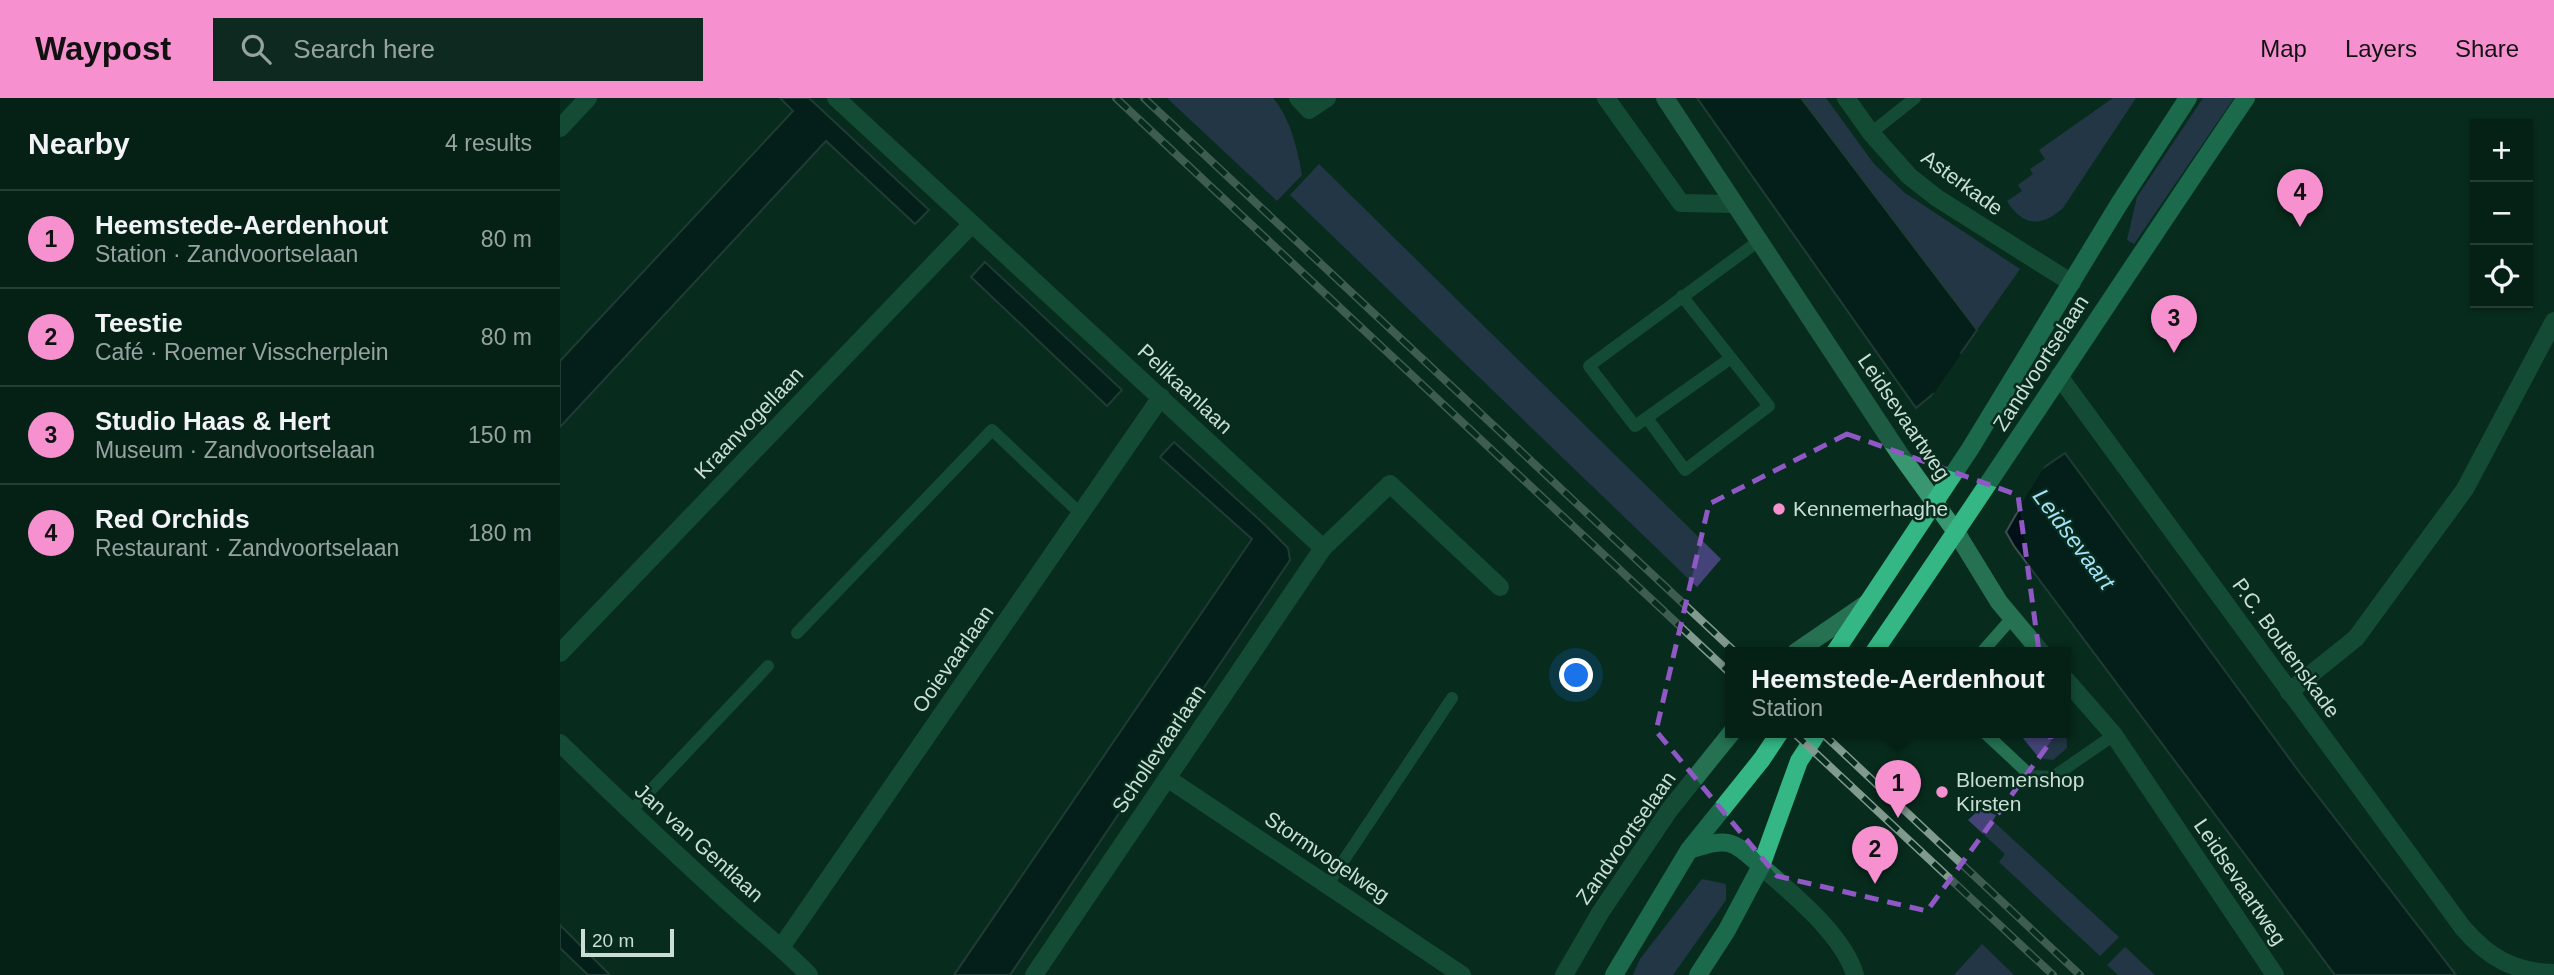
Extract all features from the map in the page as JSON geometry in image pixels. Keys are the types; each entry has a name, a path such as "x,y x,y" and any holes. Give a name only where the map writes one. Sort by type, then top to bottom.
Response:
{"main road":[{"name":"Leidsevaartweg","path":"1664,98 1899,453 1956,532"},
{"name":"Zandvoortselaan","path":"1838,647 1970,449 2119,204 2188,98"},
{"name":"Zandvoortselaan","path":"1877,647 2246,98"},
{"path":"1614,975 1689,850 1776,738"},
{"path":"1698,975 1727,930 1761,866 1798,761 1814,738"},
{"path":"1689,850 1720,840 1738,845 1761,866"}],"street":[{"path":"560,128 588,98"},
{"name":"Pelikaanlaan","path":"836,98 1323,548"},
{"path":"1298,98 1309,110 1327,98"},
{"path":"1606,98 1681,203 1734,204"},
{"name":"Asterkade","path":"1846,98 1871,133 1909,176 1937,198 2072,283"},
{"name":"Kraanvogellaan","path":"560,653 971,225"},
{"path":"2289,692 2356,638 2465,489 2554,321"},
{"name":"P.C. Boutenskade","path":"2059,376 2289,692 2478,945 2502,962 2537,973 2554,973"},
{"name":"Ooievaarlaan","path":"782,946 1161,397"},
{"path":"1323,548 1390,484 1500,587"},
{"name":"Leidsevaartweg","path":"1956,532 1992,591 2037,647"},
{"name":"Schollevaarlaan","path":"1034,975 1323,548"},
{"name":"Zandvoortselaan","path":"1803,647 1867,604"},
{"name":"Leidsevaartweg","path":"2071,686 2114,735 2275,975"},
{"name":"Zandvoortselaan","path":"1564,975 1600,913 1670,809 1727,738"},
{"name":"Jan van Gentlaan","path":"560,743 630,813 782,946 809,975"},
{"name":"Stormvogelweg","path":"1167,778 1462,975"},
{"path":"1761,866 1833,936 1855,975"}],"lane":[{"path":"1871,133 1915,98"},
{"path":"1731,359 1635,426 1589,366 1759,240"},
{"path":"1647,418 1685,470 1769,406 1682,296"},
{"path":"797,633 992,430 1081,514"},
{"path":"1986,647 2012,618"},
{"path":"630,813 768,666"},
{"path":"1328,884 1452,698"},
{"path":"1990,738 2031,776 2053,777 2114,735"}],"highlighted area":[{"path":"1847,434 2018,495 2051,741 1927,911 1777,876 1656,731 1709,504"}],"shaded area":[{"path":"1167,98 1273,98 1289,125 1302,175 1277,201"},
{"path":"1801,98 1826,98 1874,164 1905,193 2020,269 1977,330"},
{"path":"2113,98 2136,98 2063,208 2048,219 2040,221 2026,220 2020,216 2007,201 2022,191 2018,185 2033,174 2030,169 2045,159 2039,150"},
{"path":"2203,98 2234,98 2134,244 2127,240 2137,197"},
{"path":"1319,164 1721,559 1697,587 1290,195"},
{"path":"2023,738 2066,738 2067,748 2053,760 2039,758"},
{"path":"1980,809 1996,815 1993,821 2119,937 2100,956 1999,862 2005,854 1968,820"},
{"path":"1702,879 1726,884 1726,900 1673,975 1633,975 1640,959"},
{"path":"1982,944 2014,975 1954,975"},
{"path":"2125,947 2155,975 2118,975 2107,965"}],"water":[{"path":"780,98 809,98 929,210 915,224 826,141 560,427 560,361 793,111"},
{"name":"Leidsevaart","path":"1697,98 1801,98 1977,330 1961,353 2043,468 2065,453 2300,773 2456,975 2335,975 2014,546 2006,532 2018,511 1933,394 1916,408"},
{"path":"985,262 1122,390 1107,406 971,277"},
{"path":"1174,442 1288,548 1290,560 1010,975 954,975 1252,539 1160,457"},
{"path":"560,925 610,975 588,975 560,948"}],"pier":[{"path":"1964,350 2046,464 2016,513 1932,396"}],"railway":[{"path":"1116,98 1725,668"},
{"path":"1144,98 1730,647"},
{"path":"1799,738 2053,975"},
{"path":"1827,738 2080,975"}],"place":[{"name":"Red Orchids","path":"2300,227"},
{"name":"Studio Haas & Hert","path":"2174,353"},
{"name":"Kennemerhaghe","path":"1779,509"},
{"name":"Bloemenshop Kirsten","path":"1942,792"},
{"name":"Heemstede-Aerdenhout","path":"1898,818"},
{"name":"Teestie","path":"1875,884"}]}
